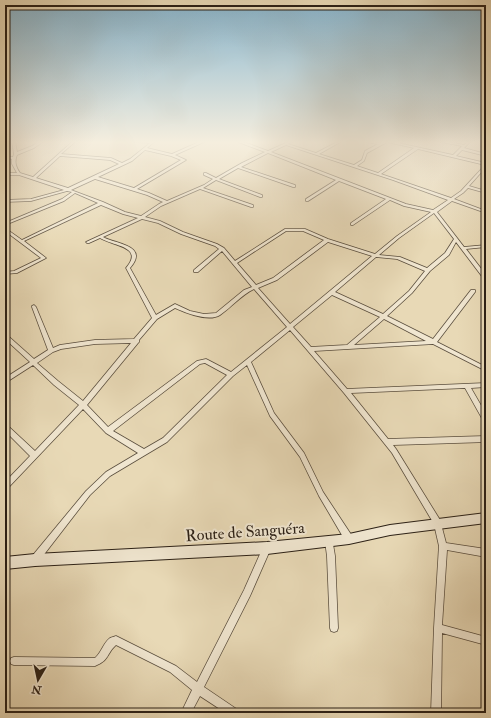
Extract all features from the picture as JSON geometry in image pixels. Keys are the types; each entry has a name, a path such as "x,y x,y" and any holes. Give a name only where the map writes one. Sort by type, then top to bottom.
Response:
{"street":[{"path":"21,175 76,192 124,213 159,222 182,233 216,245 222,249 346,391 394,451 437,523 443,546 438,628 436,713"},
{"path":"34,178 38,175"},
{"path":"5,201 31,200 67,189 99,175"},
{"path":"134,189 161,175"},
{"path":"206,175 261,196"},
{"path":"88,242 143,217 148,212 166,202 200,188 225,175"},
{"path":"261,175 294,186"},
{"path":"324,175 411,207 435,212 486,278"},
{"path":"380,175 486,212"},
{"path":"35,560 88,493 108,474 142,452 165,440 231,375 398,237 468,187 478,175"},
{"path":"94,177 134,189 166,202"},
{"path":"307,200 338,180"},
{"path":"468,187 486,192"},
{"path":"200,188 252,206"},
{"path":"5,224 63,200 76,192"},
{"path":"352,224 388,199"},
{"path":"22,242 102,203"},
{"path":"5,229 44,258 15,272 5,273"},
{"path":"234,263 286,230 304,230 327,240 376,256 398,258 428,270"},
{"path":"101,237 107,241 128,247 132,252 134,260 133,264 128,268 155,318"},
{"path":"348,347 385,316 415,286 428,270 447,254 456,239"},
{"path":"5,487 83,405 138,341 155,318 175,306 188,312 200,315 210,316 217,314 246,291 275,279 327,240"},
{"path":"463,248 486,246"},
{"path":"196,271 222,249"},
{"path":"309,349 434,342 473,291"},
{"path":"332,293 385,316 485,367"},
{"path":"34,307 51,351"},
{"path":"5,336 56,383 83,405 108,431 142,452"},
{"path":"5,381 35,363 51,351 60,347 95,342 138,341"},
{"path":"108,431 200,362 206,361 231,375"},
{"path":"248,362 272,414 302,455 321,494 349,539"},
{"path":"346,391 486,385"},
{"path":"467,386 486,420"},
{"path":"5,427 34,455"},
{"path":"386,442 486,439"},
{"name":"Route de Sanguéra","path":"5,563 35,560 267,548 349,539 390,530 486,518"},
{"path":"329,541 334,628"},
{"path":"443,546 486,553"},
{"path":"186,713 247,593 267,548"},
{"path":"438,628 486,641"},
{"path":"14,661 95,662 100,660 112,641 116,640 173,668 198,689 235,713"}]}
